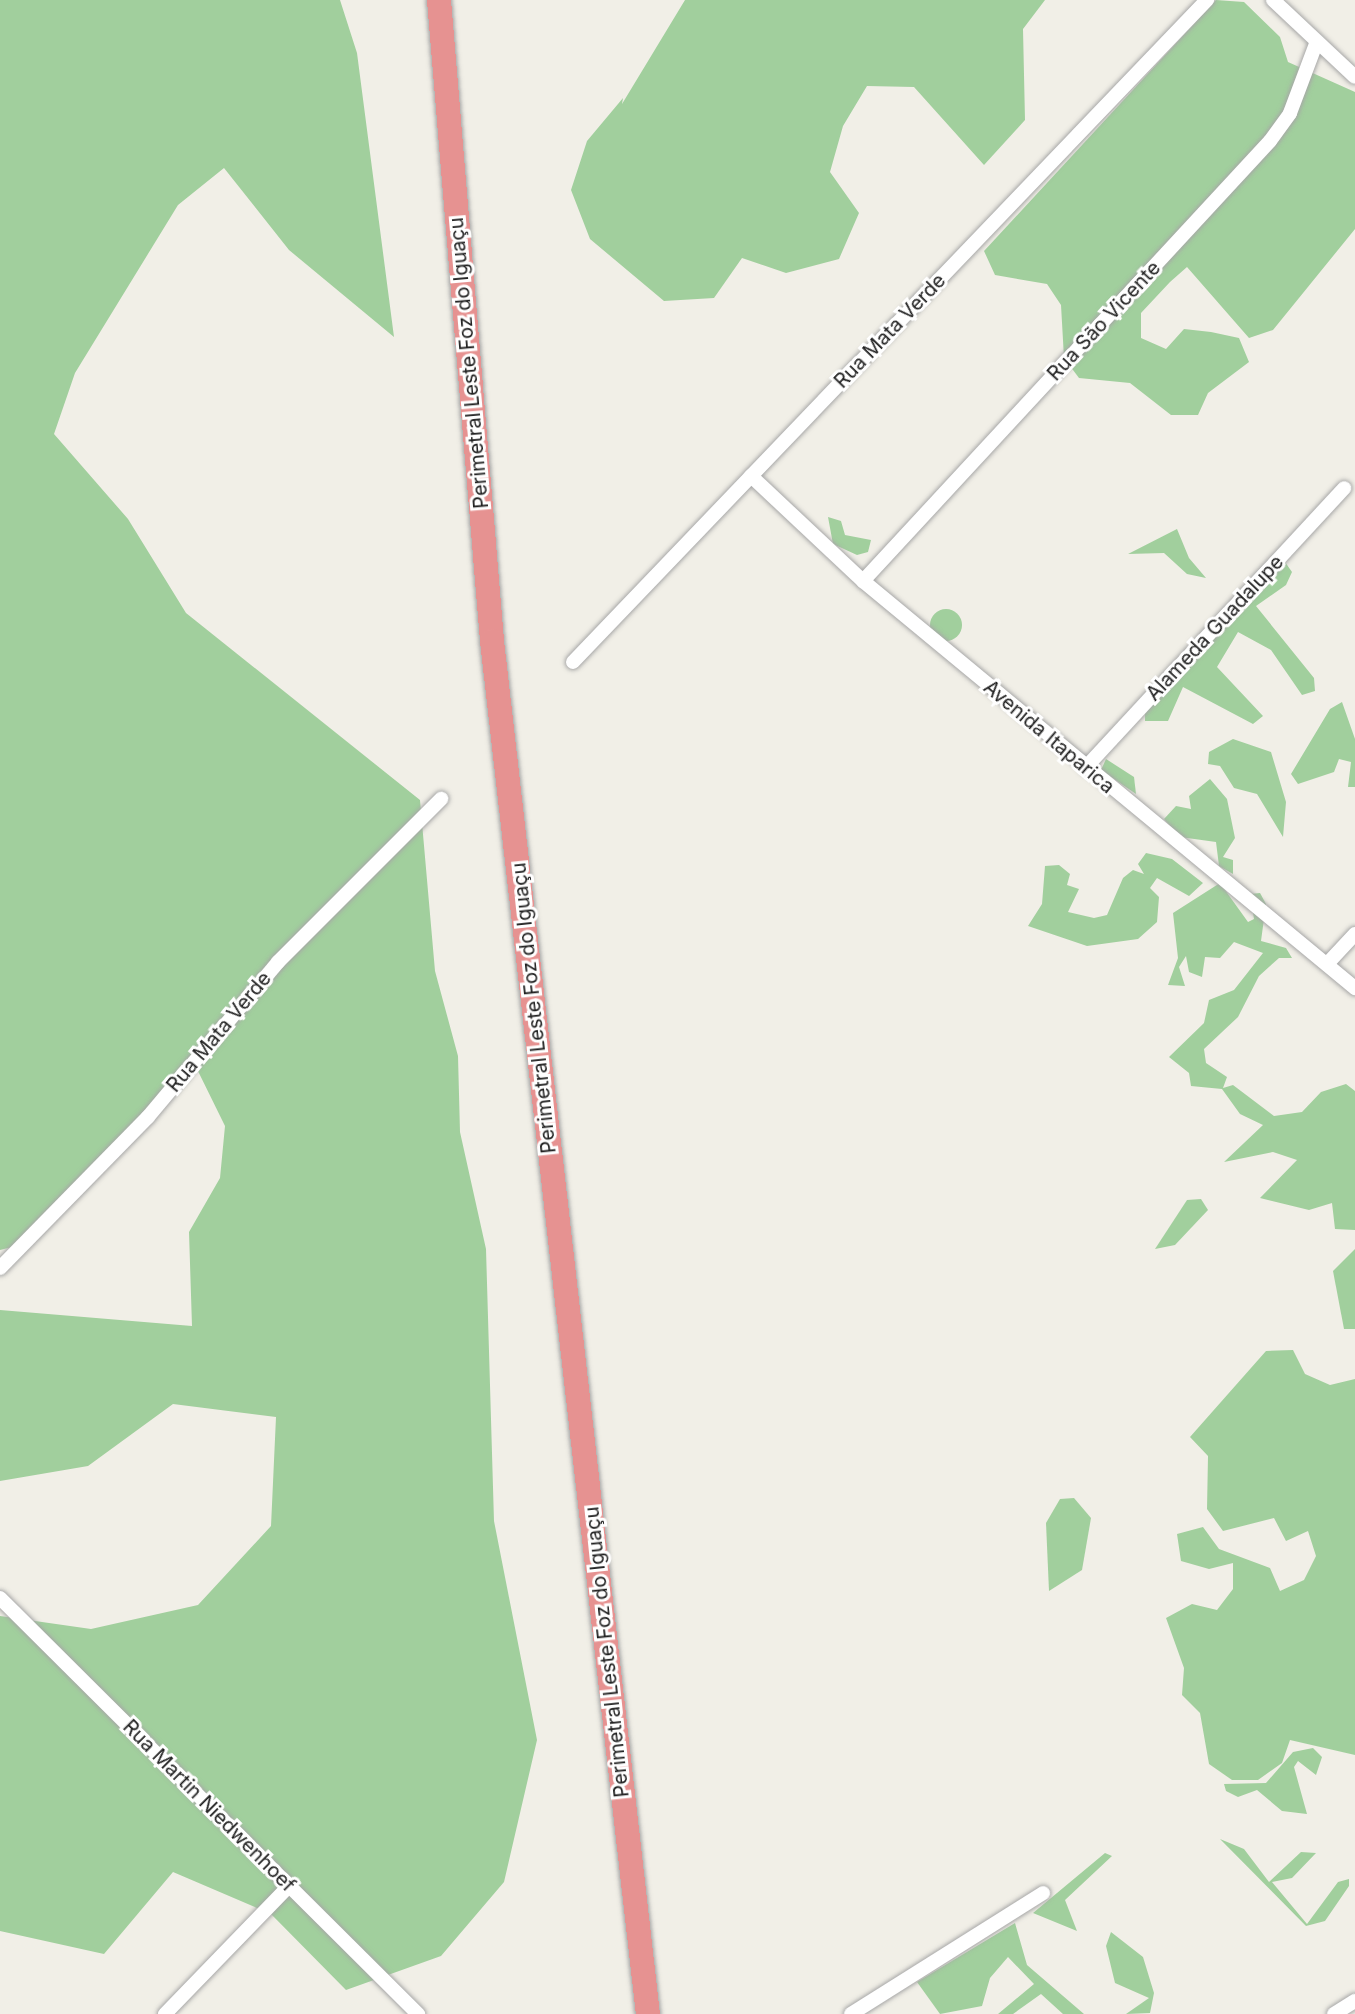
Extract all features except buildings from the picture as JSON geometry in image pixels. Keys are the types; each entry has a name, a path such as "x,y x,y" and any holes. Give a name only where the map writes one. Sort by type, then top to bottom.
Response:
{"highway":[{"name":"Perimetral Leste Foz do Iguaçu","path":"439,0 492,641 648,2014"}],"street":[{"name":"Rua Mata Verde","path":"573,662 1207,0"},
{"path":"1273,0 1316,44 1355,77"},
{"name":"Rua São Vicente","path":"863,581 1270,141 1290,113 1316,44"},
{"name":"Avenida Itaparica","path":"751,476 863,581 1355,988"},
{"name":"Alameda Guadalupe","path":"1086,767 1344,488"},
{"name":"Rua Mata Verde","path":"0,1268 148,1117 278,962 441,799"},
{"path":"1327,964 1355,934"},
{"name":"Rua Martin Niedwenhoef","path":"0,1598 418,2014"},
{"path":"165,2014 289,1886"},
{"path":"851,2014 1043,1893"},
{"path":"1334,2014 1355,2001"}],"green space":[{"path":"0,0 340,0 357,53 394,337 289,250 224,168 178,205 75,373 54,434 128,519 186,613 420,800 435,971 458,1056 460,1132 486,1249 494,1521 537,1740 504,1882 441,1956 346,1990 271,1914 173,1872 104,1954 0,1931 0,1616 91,1629 198,1605 271,1526 276,1417 173,1404 88,1466 0,1481 0,1310 192,1326 189,1232 220,1178 225,1126 195,1065 36,1241 0,1250"},
{"path":"685,0 1045,0 1023,29 1025,120 984,165 914,87 867,86 843,126 830,172 859,213 839,259 786,273 742,258 714,298 664,301 590,239 571,190 587,141 623,98 622,104"},
{"path":"1216,0 1244,2 1280,37 1288,62 1355,92 1355,229 1273,330 1249,338 1187,267 1170,282 1141,313 1141,338 1166,349 1184,329 1239,338 1249,362 1208,393 1198,415 1171,415 1130,383 1079,378 1064,358 1061,305 1047,284 995,275 984,251"},
{"path":"828,517 841,521 845,535 871,540 868,552 857,555 833,544"},
{"path":"1177,529 1189,558 1206,578 1187,574 1164,553 1128,554"},
{"path":"1285,562 1292,572 1286,585 1256,606 1314,678 1315,691 1302,695 1271,650 1238,632 1217,667 1263,716 1253,724 1183,687 1168,721 1145,721 1145,709"},
{"path":"946,609 957,614 962,625 957,636 946,641 935,636 930,625 935,614"},
{"path":"1342,702 1355,739 1355,787 1348,787 1351,762 1339,759 1334,772 1298,784 1291,774 1330,709"},
{"path":"1233,739 1271,752 1286,802 1283,837 1257,794 1234,788 1220,766 1208,764 1209,752"},
{"path":"1106,759 1134,777 1136,794 1101,770"},
{"path":"1210,779 1227,799 1235,838 1223,857 1233,860 1233,874 1219,866 1216,842 1180,837 1164,819 1176,806 1191,809 1189,796"},
{"path":"1146,853 1172,859 1203,883 1189,896 1157,878 1150,888 1159,897 1157,922 1138,939 1087,946 1028,926 1042,904 1045,866 1059,865 1070,874 1067,885 1079,889 1068,912 1094,918 1107,915 1123,878 1133,870 1144,874 1138,864"},
{"path":"1220,883 1248,922 1254,919 1250,894 1260,893 1266,904 1261,941 1286,948 1292,958 1279,958 1259,976 1238,1017 1204,1049 1206,1063 1227,1077 1223,1088 1233,1085 1274,1116 1302,1112 1321,1092 1346,1084 1355,1091 1355,1230 1335,1229 1332,1203 1309,1210 1260,1198 1297,1160 1273,1152 1224,1162 1263,1125 1240,1114 1222,1089 1191,1086 1189,1073 1169,1057 1204,1023 1209,1000 1234,990 1263,953 1234,942 1220,958 1205,957 1202,977 1189,972 1186,956 1179,967 1185,986 1168,985 1178,958 1173,913"},
{"path":"1201,1199 1208,1210 1175,1245 1155,1249 1187,1200"},
{"path":"1355,1249 1355,1329 1344,1329 1333,1271"},
{"path":"1293,1350 1305,1374 1330,1385 1355,1379 1355,1755 1290,1740 1282,1763 1258,1780 1232,1780 1209,1764 1200,1713 1182,1695 1184,1668 1166,1618 1192,1604 1217,1610 1233,1589 1233,1563 1209,1569 1181,1561 1177,1534 1203,1527 1219,1549 1270,1568 1280,1591 1304,1580 1316,1556 1308,1531 1286,1541 1274,1518 1223,1531 1207,1509 1208,1456 1190,1437 1266,1351"},
{"path":"1074,1498 1091,1518 1082,1570 1049,1591 1046,1523 1060,1499"},
{"path":"1313,1748 1322,1757 1316,1775 1298,1761 1294,1767 1307,1814 1282,1811 1257,1790 1238,1797 1226,1791 1224,1784 1266,1783 1293,1752"},
{"path":"1220,1839 1244,1849 1269,1882 1301,1852 1316,1853 1292,1878 1272,1882 1307,1924 1338,1882 1349,1879 1349,1886 1325,1921 1306,1926"},
{"path":"1105,1853 1112,1856 1065,1900 1077,1931 1033,1913"},
{"path":"1015,1923 1027,1965 1084,2014 1063,2014 1041,1994 1013,2014 998,2014 1034,1984 1008,1957 990,1978 982,2006 940,2014 917,1982"},
{"path":"1111,1932 1143,1957 1154,1993 1150,2013 1126,2014 1149,1998 1115,1983 1106,1946"}]}
